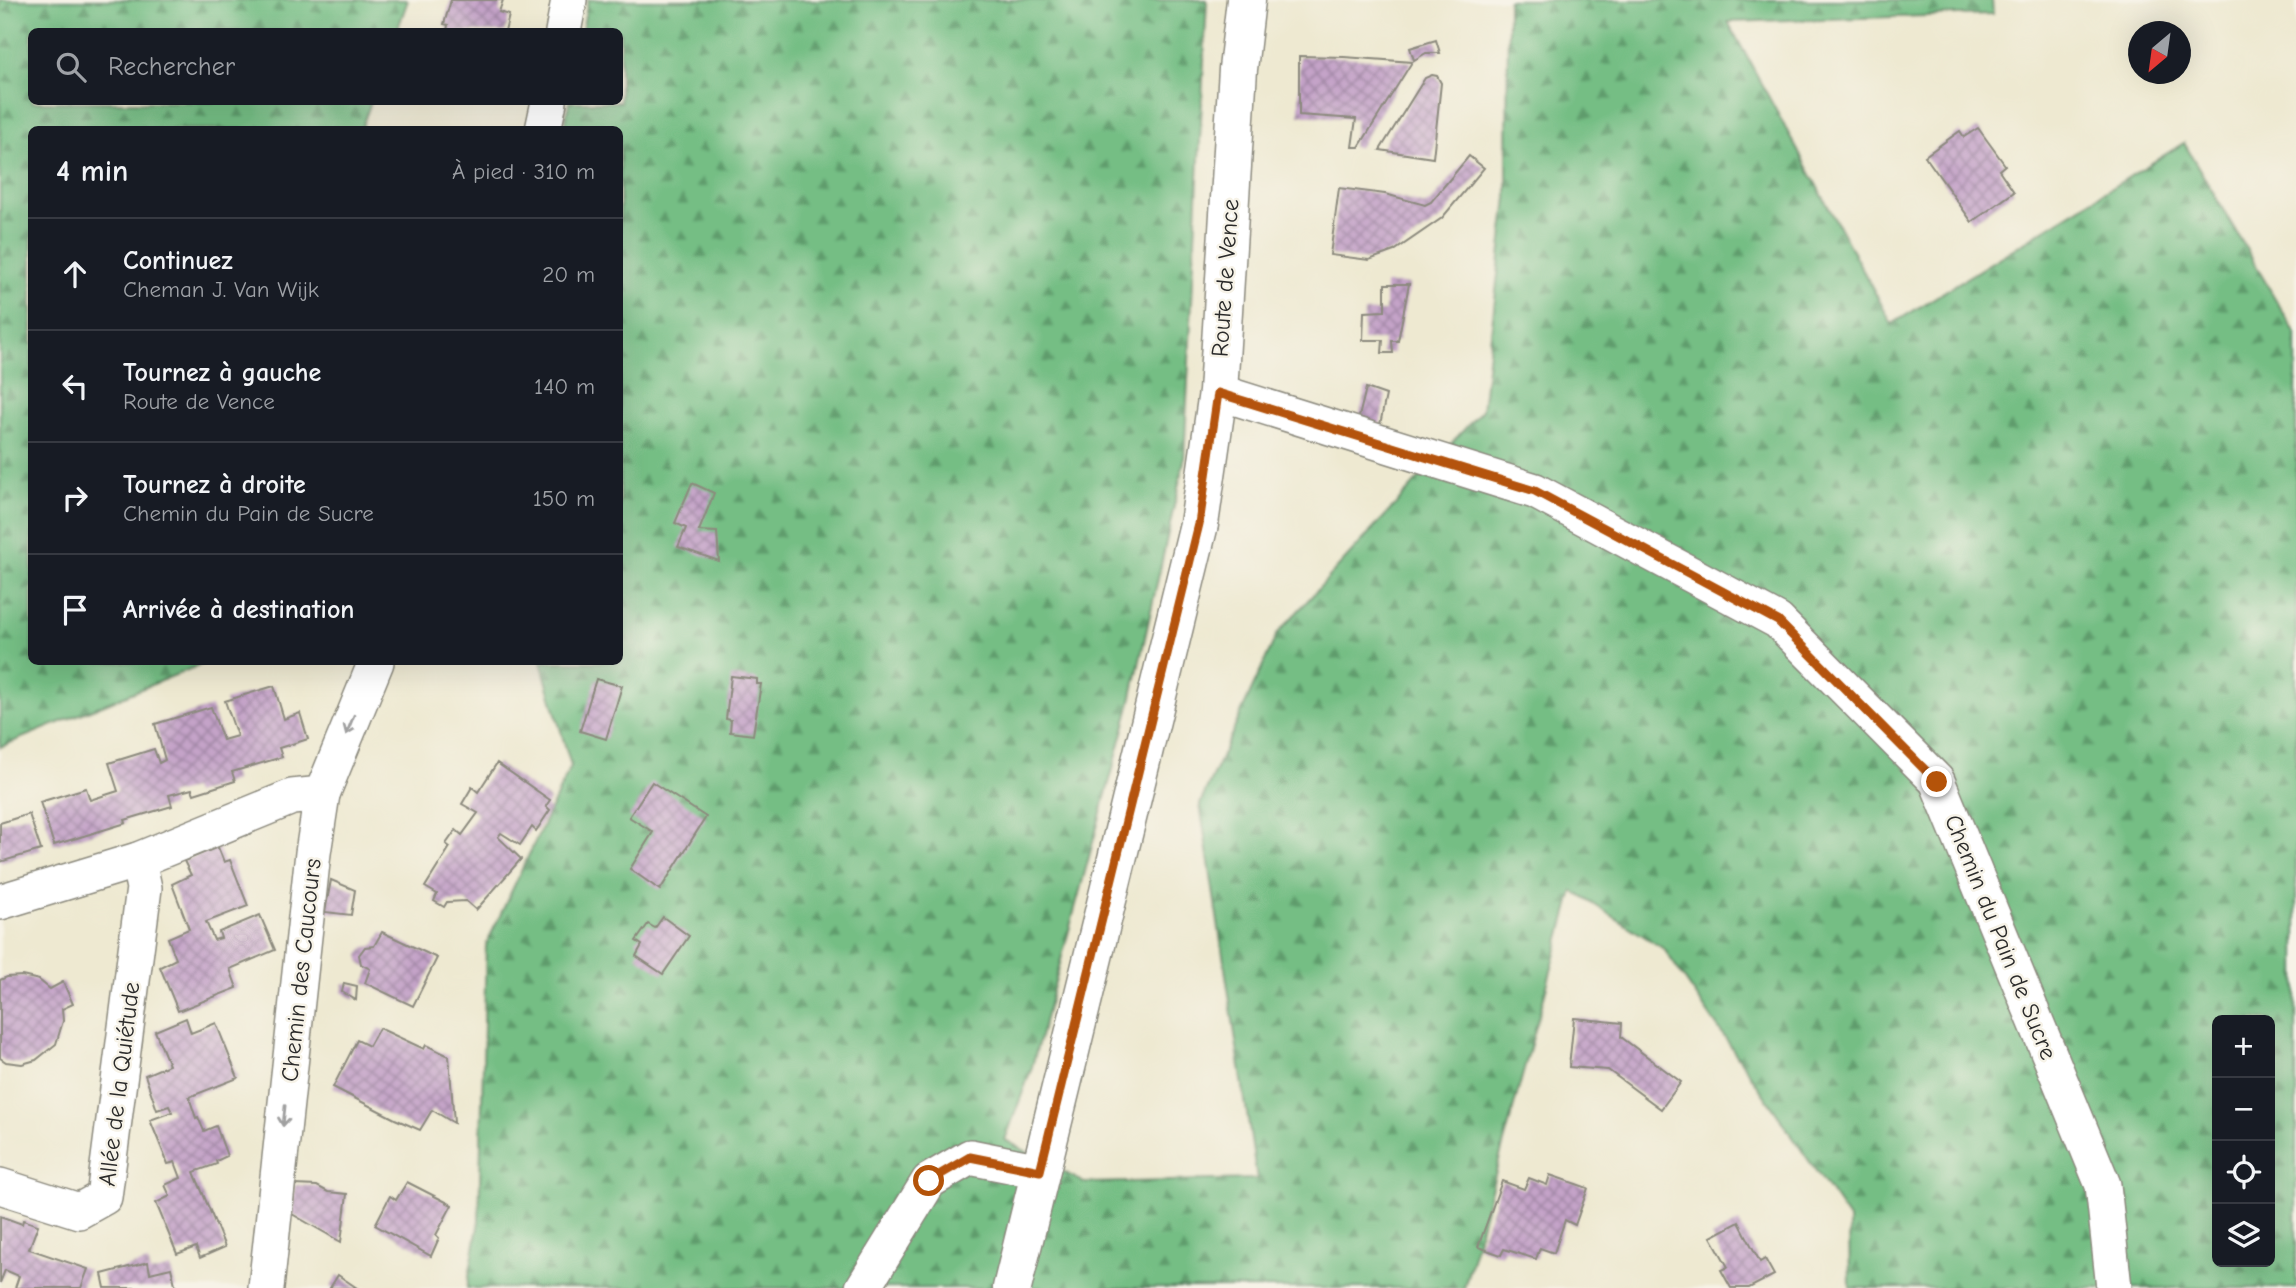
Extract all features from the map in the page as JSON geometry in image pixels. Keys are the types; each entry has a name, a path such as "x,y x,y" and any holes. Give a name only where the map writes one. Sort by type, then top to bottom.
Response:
{"main road":[{"name":"Route de Vence","path":"1012,1288 1199,524 1218,393 1238,69 1245,0"}],"street":[{"path":"564,28 569,0"},
{"path":"544,126 548,105"},
{"name":"Chemin du Pain de Sucre","path":"1218,393 1535,491 1778,621 1937,782 2102,1185 2114,1288"},
{"name":"Chemin des Caucours","path":"266,1288 322,794 375,665"},
{"path":"0,902 138,860 292,797 322,794"},
{"name":"Allée de la Quiétude","path":"0,1186 79,1211 104,1197 144,888 138,860"},
{"path":"863,1288 929,1181 970,1157 1040,1171"}],"green space":[{"path":"0,0 408,0 398,28 28,28 28,105 370,105 362,126 28,126 28,665 200,665 0,747"},
{"path":"588,0 1207,0 1184,461 1129,710 1031,1070 1005,1140 1084,1183 1257,1179 1200,804 1277,634 1482,410 1507,198 1508,0 1992,0 1993,14 1728,22 1892,324 2184,143 2296,334 2296,1288 1850,1288 1849,1219 1664,949 1573,891 1464,1288 467,1288 479,1221 486,945 571,766 542,665 623,665 623,126 565,126 568,105 623,105 623,28 583,28"}],"building":[{"path":"451,0 503,0 499,12 509,15 506,28 448,28 448,25 444,24"},
{"path":"1436,40 1440,53 1426,53 1414,60 1410,48"},
{"path":"1299,56 1412,62 1359,147 1352,147 1356,119 1299,115"},
{"path":"1437,76 1441,83 1433,158 1380,150 1425,78"},
{"path":"1978,128 2005,165 1999,170 2014,192 1972,222 1925,156 1960,131 1964,137"},
{"path":"1469,156 1484,168 1442,218 1394,251 1369,260 1330,255 1339,188 1385,194 1425,205 1431,202"},
{"path":"1385,284 1409,284 1398,341 1392,341 1393,353 1382,353 1383,340 1363,340 1364,312 1385,311"},
{"path":"1366,388 1386,395 1380,425 1359,417"},
{"path":"692,483 714,493 699,531 717,532 719,561 678,547 686,528 675,523"},
{"path":"731,676 757,679 757,684 761,684 753,735 730,732 731,720 726,719"},
{"path":"596,679 622,686 606,739 580,731"},
{"path":"274,686 284,719 300,713 308,739 279,748 282,757 232,772 235,781 194,794 192,789 169,795 172,806 54,845 40,802 86,788 90,800 118,791 109,763 154,749 159,763 165,760 155,724 211,707 223,740 237,736 225,701"},
{"path":"497,763 550,800 546,806 550,810 536,831 532,827 520,845 501,833 498,837 521,859 476,910 466,901 447,902 444,907 434,901 437,894 425,887 450,847 446,844 456,830 462,835 478,813 462,804 472,787 478,792"},
{"path":"652,782 706,817 660,890 630,869 653,832 629,817"},
{"path":"29,814 41,850 0,862 0,823"},
{"path":"218,847 224,862 230,860 248,906 206,922 214,940 221,938 219,932 260,915 275,950 230,969 237,988 178,1011 160,967 176,959 168,938 189,929 172,884 191,875 184,861"},
{"path":"331,880 355,890 351,915 325,912"},
{"path":"663,917 689,936 663,974 636,956 642,945 636,941 648,924 655,928"},
{"path":"382,932 437,958 413,1006 365,983 370,969 361,964 359,955 365,947 374,946"},
{"path":"22,976 39,980 50,989 63,982 73,1004 62,1009 63,1021 56,1044 36,1060 22,1064 6,1062 0,1058 0,980"},
{"path":"344,983 357,986 356,1000 342,992"},
{"path":"186,1018 191,1033 216,1023 238,1078 189,1097 204,1131 216,1126 227,1156 216,1161 217,1164 194,1172 225,1247 200,1258 196,1247 177,1254 156,1203 170,1196 165,1185 181,1178 175,1162 168,1164 150,1120 172,1112 169,1106 157,1110 145,1075 169,1065 155,1031"},
{"path":"1574,1018 1622,1023 1621,1037 1681,1082 1661,1109 1608,1070 1569,1067"},
{"path":"379,1028 424,1049 426,1045 449,1056 454,1123 432,1110 420,1130 333,1087 357,1040 369,1046"},
{"path":"1550,1175 1588,1188 1575,1225 1565,1220 1554,1253 1540,1248 1536,1259 1504,1249 1501,1255 1478,1247 1502,1181 1524,1189 1529,1178 1547,1185"},
{"path":"407,1182 452,1205 436,1235 439,1238 431,1256 375,1225 390,1196 396,1200"},
{"path":"295,1185 317,1186 328,1192 347,1194 341,1242 292,1214"},
{"path":"0,1216 22,1224 23,1220 38,1225 29,1249 88,1269 81,1288 15,1288 19,1276 5,1270 0,1283"},
{"path":"1739,1222 1760,1262 1765,1259 1774,1275 1749,1288 1731,1288 1721,1270 1728,1267 1711,1237"},
{"path":"148,1262 150,1273 171,1268 176,1288 105,1288 102,1274"},
{"path":"338,1275 357,1288 330,1288"}],"route":[{"path":"929,1181 970,1157 1040,1171 1199,524 1218,393 1535,491 1778,621 1937,782"}]}
